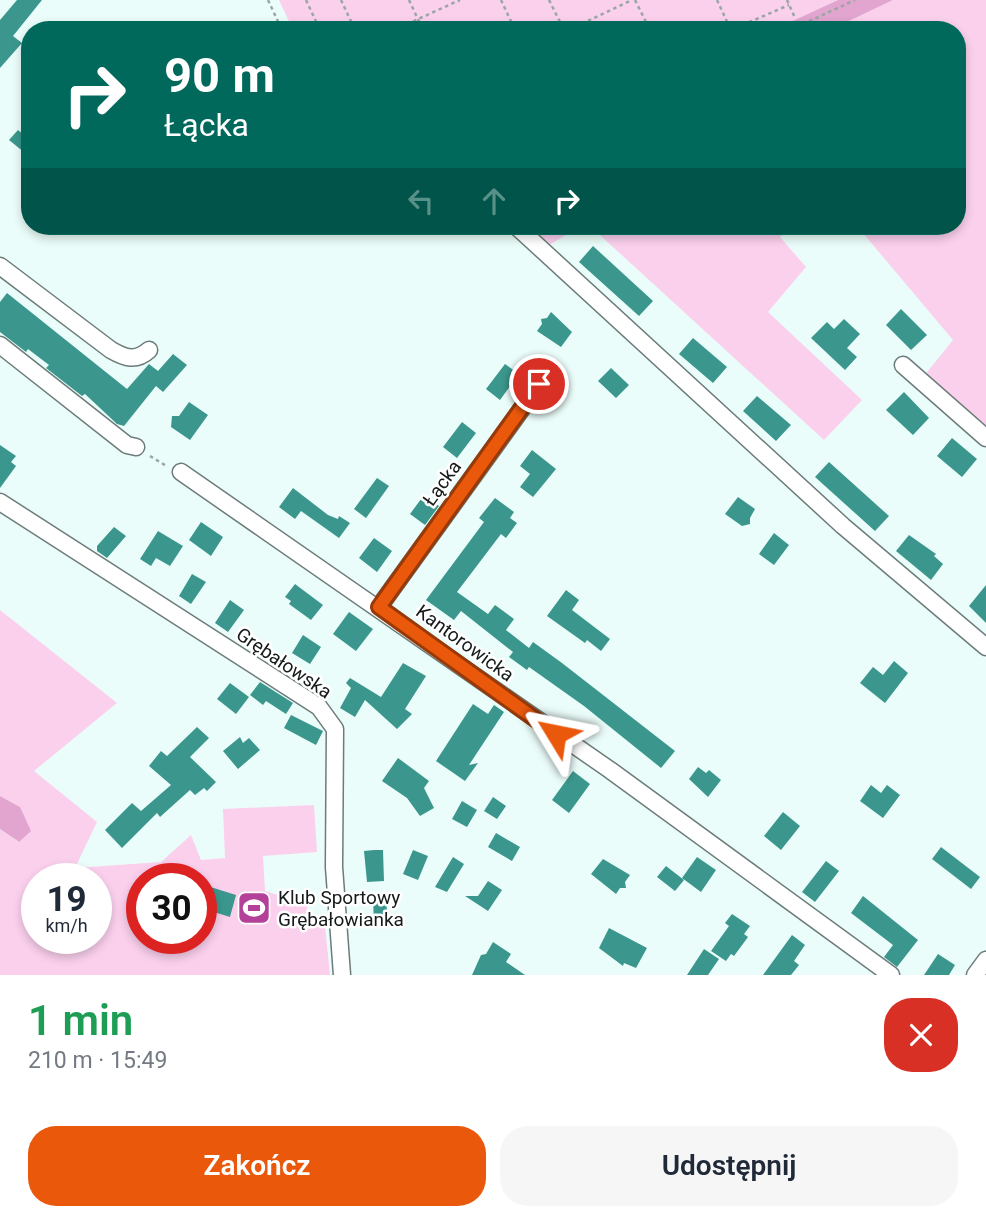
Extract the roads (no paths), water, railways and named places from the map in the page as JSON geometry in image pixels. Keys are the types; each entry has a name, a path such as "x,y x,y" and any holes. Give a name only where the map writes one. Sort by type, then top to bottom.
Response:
{"street":[{"path":"526,235 843,526 986,647"},
{"path":"0,266 124,358 139,357 149,350"},
{"path":"0,345 127,445 139,449"},
{"path":"903,365 986,438"},
{"name":"Łącka","path":"379,607 539,384"},
{"name":"Kantorowicka","path":"181,472 610,770 891,975"},
{"name":"Grębałowska","path":"0,502 319,707 335,729 334,867 342,975"},
{"path":"975,975 986,960"}],"place":[{"name":"Klub Sportowy Grębałowianka","path":"254,908"}]}
